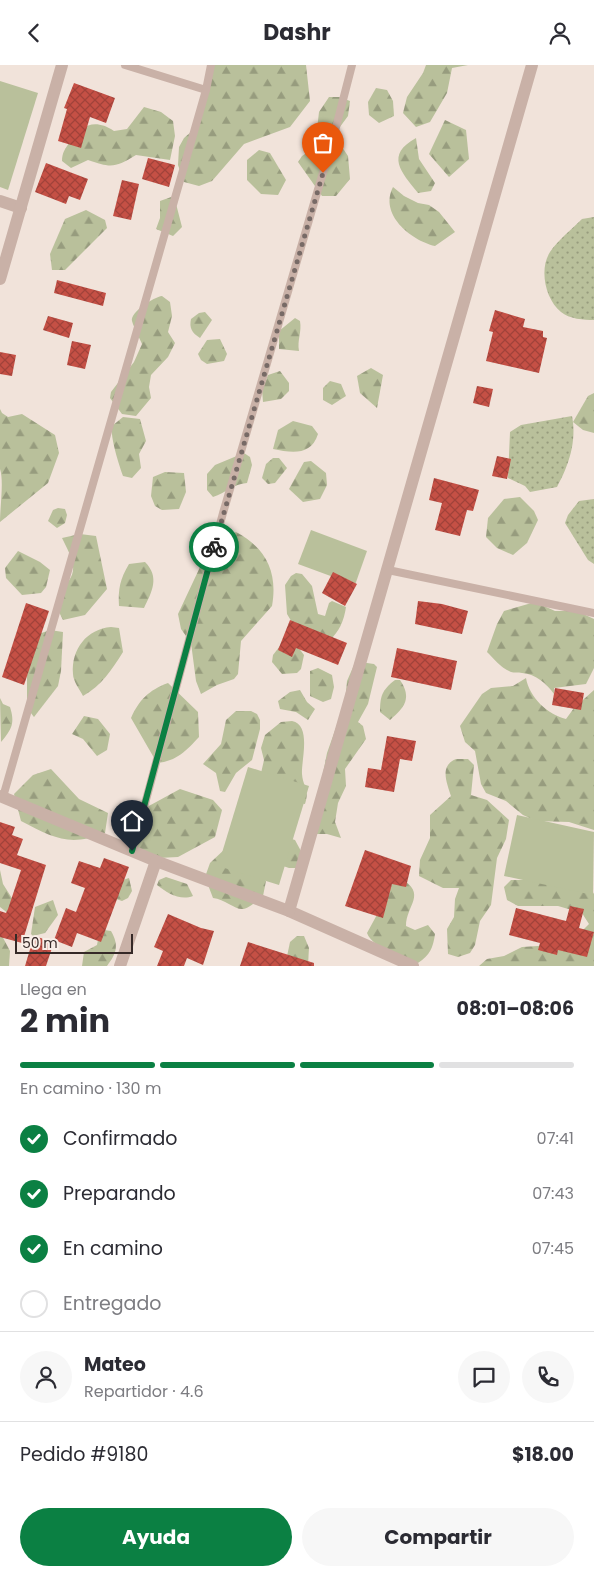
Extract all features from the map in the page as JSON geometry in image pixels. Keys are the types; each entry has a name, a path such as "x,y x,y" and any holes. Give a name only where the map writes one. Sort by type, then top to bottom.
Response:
{"street":[{"path":"0,279 62,65"},
{"path":"289,911 532,65"},
{"path":"0,201 21,208"},
{"path":"2,797 156,861 289,911 413,966"},
{"path":"120,966 156,861"}],"lane":[{"path":"125,65 206,90"},
{"path":"2,797 206,90 211,65"},
{"path":"132,851 223,513 334,135 352,65"},
{"path":"388,570 594,613"}],"green space":[{"path":"213,65 306,65 310,101 290,127 244,144 212,181 199,186 184,182 178,165 179,147 184,138 199,125"},
{"path":"426,65 468,65 452,68 447,93 430,122 416,127 403,113 407,97 423,73"},
{"path":"0,81 38,93 8,190 0,187"},
{"path":"376,88 387,90 393,101 394,116 379,123 369,115 368,102"},
{"path":"329,97 339,97 350,101 348,116 334,135 348,156 350,179 336,196 322,196 298,162 302,156 315,147 319,112"},
{"path":"144,107 161,112 173,121 175,136 170,160 136,155 113,165 88,160 71,168 62,161 63,153 68,145 84,128 94,124 114,131 127,129"},
{"path":"445,120 466,130 469,159 449,177 429,154"},
{"path":"416,138 419,159 435,183 431,191 418,193 406,178 399,164 401,151 406,144"},
{"path":"259,150 270,153 286,180 278,195 261,194 247,180 247,160"},
{"path":"393,187 404,196 418,203 429,205 439,212 455,232 435,246 425,243 407,232 399,224 390,207"},
{"path":"174,196 182,227 173,236 156,229 160,218 160,201"},
{"path":"86,210 105,220 107,228 65,270 52,270 50,254 65,219"},
{"path":"594,217 594,320 572,318 561,312 551,300 545,283 545,267 550,252 561,239 582,219"},
{"path":"162,296 170,302 172,316 168,332 175,343 168,357 151,375 149,387 151,398 136,416 122,414 110,398 111,392 134,362 142,344 132,317 143,305"},
{"path":"205,312 212,320 200,338 192,330 190,325 191,319 199,313"},
{"path":"295,318 300,321 299,351 279,349 279,331"},
{"path":"220,339 227,354 224,361 207,364 201,360 198,354 207,340"},
{"path":"371,368 383,375 377,408 360,393 357,376"},
{"path":"280,371 289,383 289,391 281,399 263,402 262,390 268,375"},
{"path":"330,381 341,384 346,396 332,405 323,400 323,388"},
{"path":"594,393 594,433 583,430 573,422 588,396"},
{"path":"0,409 8,417 22,414 55,435 59,453 48,483 0,522 2,487 0,469"},
{"path":"572,416 573,444 565,470 557,487 530,492 525,486 508,478 510,432 521,425"},
{"path":"123,417 140,419 146,441 139,454 141,468 132,478 123,476 112,437 112,426"},
{"path":"293,421 312,426 318,434 315,441 311,446 300,451 273,449 278,430"},
{"path":"244,453 250,457 252,465 247,483 238,485 213,497 207,490 207,474 215,465"},
{"path":"273,458 279,458 287,468 275,483 268,484 262,478 266,464"},
{"path":"311,461 326,473 327,485 320,499 303,502 289,489 304,462"},
{"path":"165,472 184,473 186,492 179,509 162,510 155,506 151,496 153,477"},
{"path":"520,497 534,511 538,520 527,543 513,555 497,548 486,537 488,518 504,499"},
{"path":"594,499 594,564 588,560 565,523 568,515 579,501"},
{"path":"58,508 65,509 67,515 65,523 57,528 48,521 53,510"},
{"path":"311,530 367,551 355,585 298,564"},
{"path":"236,532 255,546 268,562 273,582 272,606 241,641 238,674 234,679 217,685 201,694 196,681 191,643 181,629 178,614 201,565 226,538"},
{"path":"80,534 96,536 107,589 85,615 63,620 57,608 60,590 71,577 73,565 62,538"},
{"path":"18,551 40,562 50,570 46,587 41,593 22,595 6,578 5,568"},
{"path":"145,562 152,573 153,585 144,608 119,606 120,584 129,564"},
{"path":"296,573 302,574 312,586 318,614 325,616 329,603 332,601 346,607 344,617 336,634 329,641 293,624 287,614 285,585 291,576"},
{"path":"535,602 555,611 577,611 594,619 594,668 586,684 554,688 554,694 536,677 507,670 487,652 504,611"},
{"path":"111,627 119,628 123,652 106,677 83,696 73,677 75,656 82,642 88,636"},
{"path":"50,630 63,632 61,671 58,686 34,717 27,708 27,676 33,636"},
{"path":"295,643 304,655 301,669 297,673 282,674 272,662 273,655 280,646"},
{"path":"360,662 374,664 377,667 368,704 358,722 363,726 366,739 345,769 346,786 338,803 335,822 341,838 327,834 311,834 327,753 345,702 347,681 354,665"},
{"path":"318,668 332,675 334,687 331,699 323,702 310,696 310,671"},
{"path":"526,678 531,692 540,704 553,714 566,719 574,708 594,690 594,830 569,822 536,821 523,815 506,801 486,793 481,784 475,751 465,742 460,726 482,694 491,688 513,686"},
{"path":"395,680 400,680 404,686 406,697 400,711 390,720 380,712 381,702 385,690"},
{"path":"168,683 198,712 199,737 176,758 157,763 131,718 145,696"},
{"path":"300,690 307,702 315,709 308,720 296,712 280,709 278,701 290,692"},
{"path":"0,698 3,704 10,707 12,717 12,726 1,742"},
{"path":"236,711 251,711 257,714 260,720 260,729 252,760 236,773 225,792 220,791 216,773 203,764 221,744 226,720"},
{"path":"84,716 98,719 110,734 107,750 97,756 83,739 72,734"},
{"path":"292,721 302,729 304,736 302,774 307,791 305,804 289,801 259,782 264,760 261,748 265,735 281,722"},
{"path":"456,759 468,759 474,765 471,795 487,800 509,820 506,839 497,858 491,905 480,921 475,945 470,953 458,957 448,954 447,929 454,917 455,899 459,888 443,888 419,876 420,860 430,838 430,815 451,796 446,780 446,770 447,766"},
{"path":"248,767 309,786 279,885 218,866"},
{"path":"51,769 79,799 108,813 105,833 81,839 62,839 21,821 14,794 33,775"},
{"path":"180,789 213,800 222,810 215,837 178,857 138,859 121,827 147,807"},
{"path":"517,815 594,832 593,895 504,876"},
{"path":"285,837 295,840 302,853 298,868 289,868 277,864"},
{"path":"227,847 266,881 263,896 251,906 243,909 213,898 205,877 210,863"},
{"path":"0,870 3,884 15,903 9,914 0,907"},
{"path":"166,877 187,884 193,896 179,897 157,885 159,880"},
{"path":"129,878 132,891 128,898 122,901 116,899 123,880"},
{"path":"400,878 413,889 414,895 406,926 415,930 428,925 435,934 430,951 418,963 382,948 370,939 367,933 379,911 385,888"},
{"path":"511,880 532,880 591,889 594,894 594,966 479,966 487,959 504,956 522,947 569,944 589,924 582,913 558,906 518,906 507,900 504,887"},
{"path":"53,900 58,915 45,933 33,936 31,934 35,907"},
{"path":"104,930 111,931 116,945 115,953 107,966 82,966 84,952 97,945 99,934"},
{"path":"0,932 10,951 9,966 0,966"},
{"path":"297,936 304,936 309,948 308,965 285,966 290,942"}],"building":[{"path":"74,83 115,98 106,123 90,117 81,148 58,141 67,109 64,108"},
{"path":"148,158 175,165 169,187 142,179"},
{"path":"46,163 88,179 80,200 69,196 66,204 35,192"},
{"path":"122,180 139,184 131,220 113,216"},
{"path":"57,280 106,293 103,306 54,293"},
{"path":"495,310 525,319 523,327 543,331 543,337 547,338 539,373 486,361 493,332 489,331"},
{"path":"48,316 73,323 69,338 43,330"},
{"path":"72,341 91,345 85,369 67,365"},
{"path":"0,352 16,355 12,376 0,374"},
{"path":"477,386 493,389 489,407 473,403"},
{"path":"497,456 511,459 507,479 492,476"},
{"path":"434,478 479,490 473,511 467,510 460,536 435,530 442,503 429,500"},
{"path":"333,572 357,584 345,606 322,593"},
{"path":"418,601 442,604 468,611 462,634 415,624"},
{"path":"26,603 49,611 24,685 2,677"},
{"path":"290,620 347,643 338,665 296,648 292,657 278,650"},
{"path":"397,648 457,661 451,690 391,677"},
{"path":"555,688 584,693 581,710 552,705"},
{"path":"387,736 416,741 412,761 400,759 394,792 365,787 368,768 381,770"},
{"path":"0,822 15,827 12,835 23,839 17,855 46,865 22,943 0,937 0,911 6,913 21,870 0,863"},
{"path":"365,850 411,866 406,887 392,884 383,918 345,906"},
{"path":"104,858 129,867 101,942 77,933 72,947 54,940 66,908 76,912 85,888 71,883 79,861 100,868"},
{"path":"570,906 584,909 579,928 594,932 587,957 558,950 557,955 538,950 540,943 509,935 516,908 566,921"},
{"path":"168,914 201,928 214,931 203,965 187,958 184,966 157,966 163,951 154,947"},
{"path":"34,936 54,942 46,966 25,966"},
{"path":"248,942 314,963 314,966 240,966"}],"way so far":[{"path":"214,547 323,173"}],"route":[{"path":"132,851 214,547"}]}
